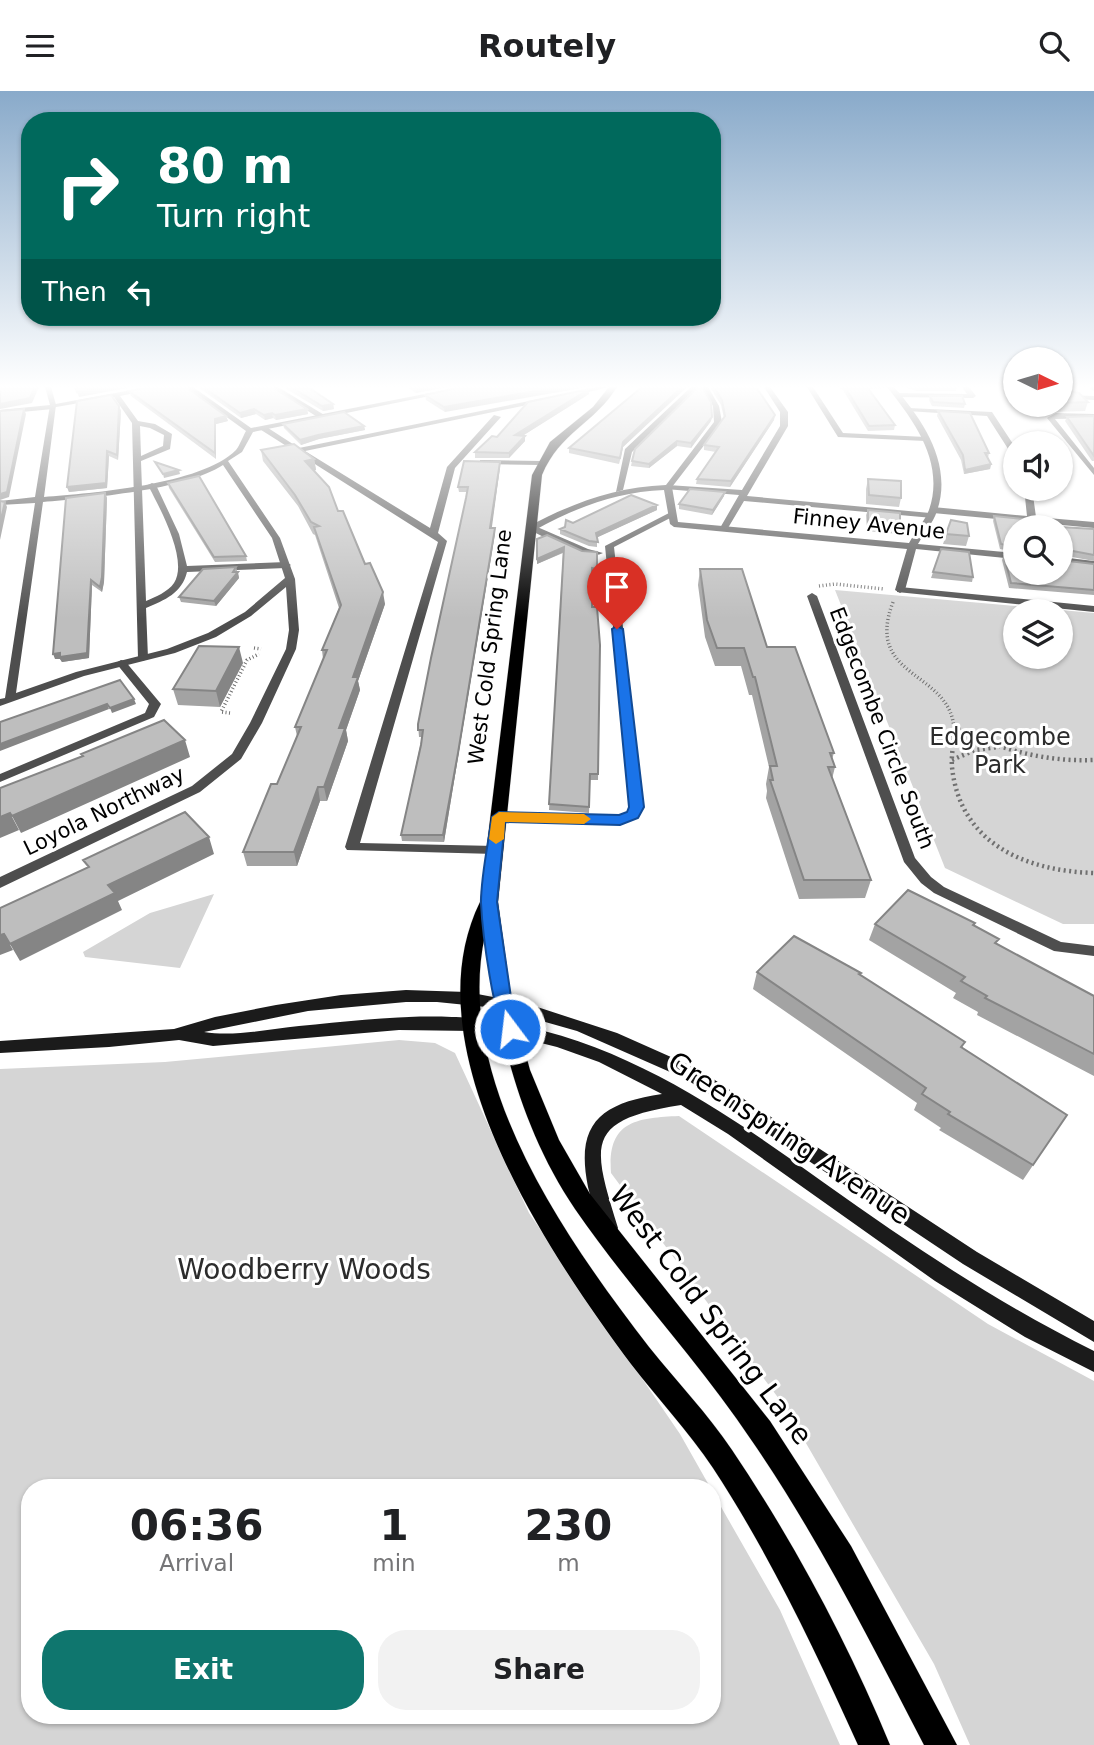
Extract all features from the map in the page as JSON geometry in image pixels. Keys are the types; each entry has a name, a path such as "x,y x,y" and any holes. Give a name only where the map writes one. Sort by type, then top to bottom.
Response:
{"main road":[{"name":"West Cold Spring Lane","path":"541,464 489,902 503,1004 531,1102 550,1144 582,1201 761,1430 841,1556 941,1745"},
{"name":"West Cold Spring Lane","path":"489,902 480,918 473,943 469,998 479,1065 494,1114 530,1191 576,1268 722,1459 794,1584 874,1745"},
{"name":"Greenspring Avenue","path":"0,1047 178,1035 225,1022 377,998 422,995 469,998 503,1004 576,1024 692,1073 959,1250 1094,1332"},
{"name":"Greenspring Avenue","path":"178,1035 213,1040 420,1024 473,1024 510,1029 573,1047 636,1071 687,1097 926,1263 1094,1362"},
{"path":"615,1246 592,1170 593,1140 606,1119 616,1112 647,1101 687,1097"}],"street":[{"path":"45,464 5,701 121,663 193,643 232,625 290,579"},
{"path":"137,464 143,658"},
{"path":"0,503 152,485 195,475 220,464"},
{"name":"Loyola Northway","path":"0,883 177,800 237,756 291,649 294,630 290,579 276,538 226,464"},
{"path":"322,464 443,541 352,847 495,850"},
{"path":"433,534 453,464"},
{"path":"619,490 625,464"},
{"path":"499,817 620,820 628,819 636,807 609,546 672,515 668,487 686,464"},
{"path":"724,528 762,464"},
{"path":"936,464 939,484 931,513 912,546 900,590 1094,609"},
{"path":"142,606 170,592 181,580 182,569 177,540 152,485"},
{"path":"532,528 573,505 619,490 668,487 1003,518"},
{"name":"Finney Avenue","path":"672,515 674,524 1003,555"},
{"path":"1073,523 1094,525"},
{"path":"532,528 586,552 609,553"},
{"path":"1073,562 1094,564"},
{"path":"182,569 286,565"},
{"name":"Edgecombe Circle South","path":"812,596 909,859 918,871 939,890 1041,939 1059,947 1094,951"},
{"path":"0,778 150,715 155,704 121,663"}],"path":[{"name":"Edgecombe Circle South","path":"812,596 816,586 835,584 900,590"},
{"path":"900,590 884,625 888,647 894,657 946,705 953,715 951,760 958,789 974,825 1003,853 1037,868 1094,873"},
{"path":"230,713 221,712 247,661 260,651 254,648"},
{"path":"237,660 247,661"},
{"path":"953,727 1021,755 1058,761 1094,760"},
{"path":"951,760 975,750 998,747"}],"green space":[{"name":"Edgecombe Park","path":"835,590 1003,605 1003,669 1073,669 1073,611 1094,613 1094,924 1063,924 945,868"},
{"path":"214,894 180,968 85,957 83,952 150,913"},
{"name":"Woodberry Woods","path":"399,1040 435,1043 455,1053 529,1213 680,1434 705,1479 21,1479 21,1724 721,1724 721,1507 780,1610 840,1745 0,1745 0,1069 165,1062"},
{"path":"679,1116 988,1324 1094,1381 1094,1745 970,1745 934,1664 785,1407 611,1173 614,1142 627,1126 650,1118"}],"building":[{"path":"0,464 13,464 7,492 0,494"},
{"path":"70,464 107,464 106,483 67,487"},
{"path":"156,464 179,470 163,474"},
{"path":"272,464 308,464 329,487 338,511 343,511 365,564 370,563 383,592 353,677 358,677 339,728 345,728 324,787 318,787 294,852 243,852 271,784 277,784 301,727 295,727 327,650 322,650 341,605 314,527 319,526 311,522"},
{"path":"463,464 500,464 490,528 495,528 443,835 401,835 421,745 423,730 418,730 418,724 468,487 458,487"},
{"path":"707,464 742,464 731,481 697,479"},
{"path":"964,464 990,464 965,470"},
{"path":"199,476 246,556 214,557 168,483"},
{"path":"868,479 901,481 901,498 869,495"},
{"path":"690,489 725,492 713,510 679,504"},
{"path":"105,493 102,577 100,587 91,580 87,653 60,657 60,653 53,654 66,498"},
{"path":"631,495 657,505 596,533 598,542 560,529 565,527 566,520 573,523"},
{"path":"0,501 5,502 0,523"},
{"path":"868,510 900,513 900,529 868,526"},
{"path":"994,516 1003,517 1001,544"},
{"path":"951,520 967,523 969,536 946,534"},
{"path":"1073,528 1094,529 1094,555 1073,551"},
{"path":"547,535 582,551 597,552 597,569 592,568 592,607 597,607 600,645 598,774 590,774 589,807 549,804 564,547 537,559 537,539"},
{"path":"941,549 969,552 973,577 933,572"},
{"path":"1073,562 1094,564 1094,590 1035,585 1073,585"},
{"path":"236,567 233,572 238,572 214,601 179,597 203,569"},
{"path":"700,569 742,569 767,647 795,647 834,753 830,753 835,767 828,767 871,880 804,880 770,780 773,780 770,766 777,766 755,677 744,648 717,648 707,620"},
{"path":"199,646 239,647 216,691 173,689"},
{"path":"120,680 134,699 110,708 107,704 0,744 0,722"},
{"path":"164,720 185,740 12,816 10,813 0,817 0,788 83,756 81,754"},
{"path":"185,812 209,837 108,885 115,893 10,944 4,934 0,935 0,908 89,867 83,860"},
{"path":"908,890 975,923 973,925 999,939 995,943 1094,996 1094,1054 985,998 987,996 961,981 965,977 875,924"},
{"path":"794,936 861,973 859,974 965,1042 961,1047 1067,1115 1033,1165 948,1114 950,1112 922,1094 926,1088 757,972"}],"slow traffic":[{"path":"496,839 499,817 584,819"}],"route":[{"path":"510,1029 503,1004 489,902 499,817 620,820 633,815 636,807 617,629"}]}
